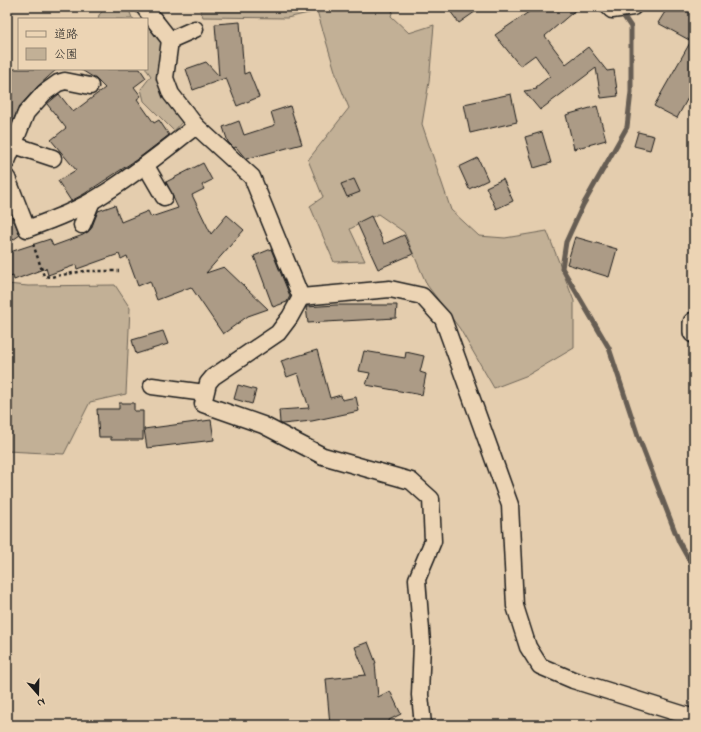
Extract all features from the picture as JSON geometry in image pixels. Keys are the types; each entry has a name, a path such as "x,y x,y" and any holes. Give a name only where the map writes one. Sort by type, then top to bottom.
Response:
{"main road":[{"path":"694,323 694,332"}],"street":[{"path":"144,7 170,40 165,78 171,94 196,126 252,177 301,297"},
{"path":"609,7 612,10 633,7"},
{"path":"170,40 195,29"},
{"path":"7,161 26,113 44,93 58,83 65,81 90,86"},
{"path":"7,178 28,229 67,214 92,201 146,166 196,126"},
{"path":"14,145 53,158"},
{"path":"146,166 164,197"},
{"path":"82,225 92,201"},
{"path":"301,297 390,289 422,296 443,319 510,505 515,606 528,646 540,666 572,680 688,716 694,722"},
{"path":"301,297 290,317 278,333 213,377 208,383 203,404 263,425 323,456 412,481 432,499 433,542 417,579 422,643 420,695 423,725"},
{"path":"152,386 205,393"}],"path":[{"path":"28,229 44,276 50,277 84,271 119,271"}],"green space":[{"path":"106,7 128,7 132,18 98,18"},
{"path":"199,7 394,7 391,16 409,33 434,25 429,82 422,124 451,210 479,236 505,238 547,231 574,301 574,348 528,375 494,388 460,329 427,285 404,232 378,214 350,229 365,261 334,262 310,206 323,197 308,160 349,108 338,81 317,11 287,18 203,17"},
{"path":"148,26 162,41 160,67 161,84 167,101 182,122 174,131 144,101 141,89 151,76 147,70 148,70"},
{"path":"7,284 28,286 115,285 130,308 126,394 90,402 64,454 7,451"}],"building":[{"path":"447,7 482,7 459,23"},
{"path":"536,7 579,7 545,36 566,64 588,47 607,71 614,70 618,96 601,98 596,68 540,110 524,91 537,89 536,87 550,76 535,55 520,66 495,35"},
{"path":"668,7 694,7 694,87 677,118 654,106 691,41 658,23"},
{"path":"240,22 244,74 249,72 259,97 237,106 226,78 193,90 186,69 206,62 219,76 215,24"},
{"path":"7,69 56,70 37,87 19,107 7,135"},
{"path":"82,70 141,70 146,78 134,87 141,96 137,99 154,123 159,120 169,135 139,158 71,201 58,181 76,170 51,140 66,128 47,104 59,94 73,112 105,88 96,79"},
{"path":"511,94 517,122 470,133 464,104"},
{"path":"290,106 302,144 246,159 236,147 234,148 228,142 223,127 239,121 244,135 275,125 271,112"},
{"path":"597,106 606,140 574,149 566,115"},
{"path":"542,132 551,163 534,168 525,137"},
{"path":"638,132 654,136 650,150 634,146"},
{"path":"478,158 488,180 469,189 459,167"},
{"path":"203,163 212,180 202,185 204,189 192,195 211,234 227,215 244,230 206,273 224,267 268,309 248,316 223,334 191,287 157,300 150,281 138,286 127,256 121,259 119,254 77,269 76,265 48,275 46,268 14,280 13,276 7,278 7,253 50,239 53,246 83,235 91,229 98,211 115,205 121,222 148,211 151,217 178,208 166,182"},
{"path":"354,179 360,192 347,197 341,184"},
{"path":"503,179 513,201 496,209 486,187"},
{"path":"7,204 20,235 7,244"},
{"path":"371,216 384,244 404,235 413,254 378,269 357,223"},
{"path":"575,237 617,249 609,277 567,264"},
{"path":"271,249 290,296 287,302 273,307 254,256"},
{"path":"336,305 397,305 396,318 308,323 306,307"},
{"path":"163,331 168,344 136,354 132,340"},
{"path":"317,350 330,398 341,395 342,400 356,397 359,411 312,421 282,424 280,423 279,410 309,408 298,373 287,377 281,361"},
{"path":"364,351 405,358 406,352 424,356 420,372 426,374 422,395 366,385 370,373 359,371"},
{"path":"238,385 256,390 252,404 234,399"},
{"path":"119,403 134,403 134,411 143,411 143,440 111,440 111,437 99,437 97,409 119,409"},
{"path":"211,420 214,440 147,448 144,429"},
{"path":"368,642 376,663 378,697 390,691 401,714 389,720 390,725 330,725 326,679 366,675 355,647"}],"waterway":[{"path":"621,12 631,27 631,92 627,127 583,205 566,242 562,268 609,348 638,436 679,542 694,569"}]}
